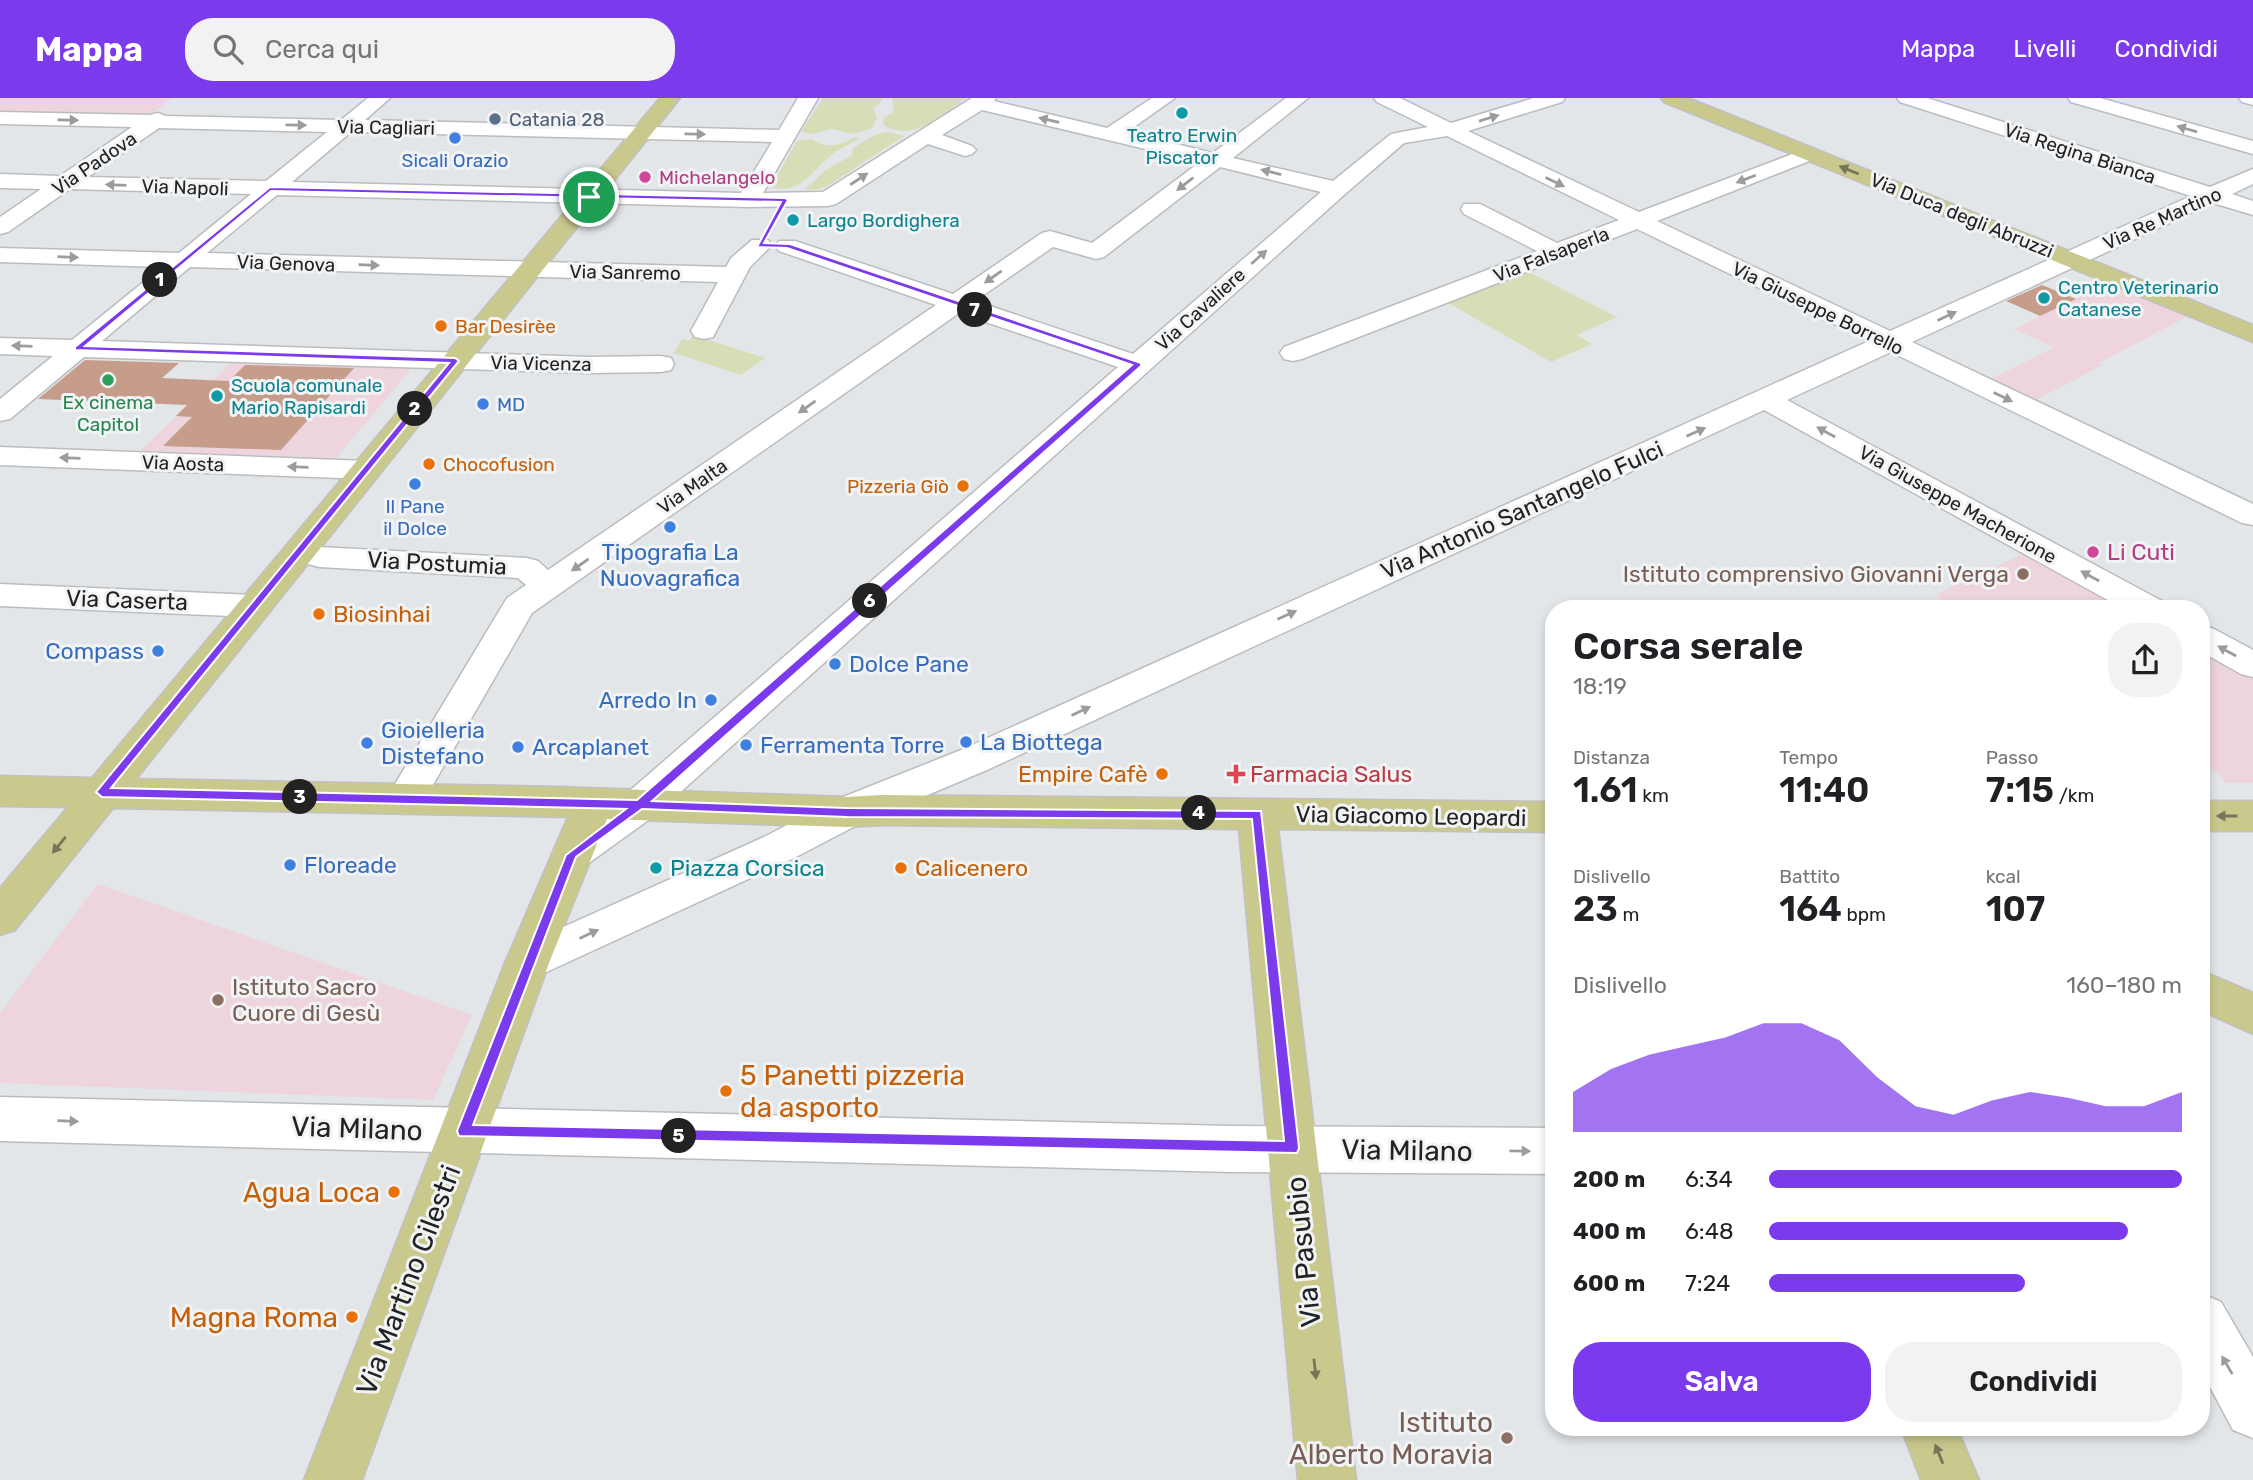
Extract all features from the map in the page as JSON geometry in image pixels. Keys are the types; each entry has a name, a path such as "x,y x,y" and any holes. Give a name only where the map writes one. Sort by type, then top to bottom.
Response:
{"main road":[{"path":"0,918 670,98"},
{"name":"Via Duca degli Abruzzi","path":"1671,98 2253,334"},
{"name":"Via Giacomo Leopardi","path":"0,791 576,803 847,812 935,794 1257,814 1545,817"},
{"name":"Via Martino Cilestri","path":"333,1480 527,963 572,855 576,803"},
{"name":"Via Pasubio","path":"1257,814 1327,1480"},
{"path":"2210,816 2253,816"},
{"path":"2210,994 2253,1014"},
{"path":"1932,1436 1950,1480"}],"street":[{"name":"Via Padova","path":"0,228 189,98"},
{"path":"0,413 380,98"},
{"path":"748,201 779,136 808,98"},
{"path":"1111,134 1165,98"},
{"path":"1217,159 1298,98"},
{"name":"Via Giuseppe Borrello","path":"1384,98 1890,343 2246,504"},
{"name":"Via Cavaliere","path":"572,855 640,805 1398,138 1448,130 1555,98"},
{"name":"Via Regina Bianca","path":"1907,98 2253,208"},
{"path":"2078,98 2253,148"},
{"path":"805,238 828,199 985,102 1337,189"},
{"path":"1960,115 1983,104"},
{"name":"Via Cagliari","path":"0,118 779,136"},
{"path":"926,136 965,150"},
{"name":"Via Falsaperla","path":"1293,353 1810,154"},
{"name":"Via Malta","path":"405,799 519,606 1050,238 1096,252 1217,159"},
{"name":"Via Re Martino","path":"2071,259 2253,176"},
{"name":"Via Napoli","path":"0,181 748,201 828,199"},
{"path":"704,331 727,275 760,245 785,200"},
{"path":"1472,209 1557,252"},
{"path":"760,245 805,238 955,303 1138,365"},
{"name":"Via Genova","path":"0,255 529,270"},
{"name":"Via Antonio Santangelo Fulci","path":"935,794 974,760 2071,259"},
{"name":"Via Sanremo","path":"529,270 727,275"},
{"name":"Via Vicenza","path":"0,346 661,365"},
{"name":"Via Giuseppe Macherione","path":"1766,400 2133,600"},
{"name":"Via Aosta","path":"0,456 366,470"},
{"name":"Via Postumia","path":"319,557 527,568 547,587"},
{"name":"Via Caserta","path":"0,595 254,606"},
{"path":"2210,641 2253,665"},
{"path":"527,963 780,847 847,812"},
{"name":"Via Milano","path":"0,1119 464,1131 1545,1151"},
{"path":"2210,1335 2253,1410"}],"shaded area":[{"path":"0,98 172,98 149,116 0,113"},
{"path":"2108,283 2188,316 2031,403 1987,381 2054,347 2014,329"},
{"path":"232,362 412,368 336,458 140,451"},
{"name":"Istituto comprensivo Giovanni Verga","path":"2027,552 2114,600 1943,600 1935,595"},
{"path":"2210,653 2253,677 2253,783 2225,783 2220,775 2210,769"},
{"name":"Istituto Sacro Cuore di Gesù","path":"98,884 472,1015 433,1100 0,1083 0,1013"}],"green space":[{"path":"823,98 884,98 873,109 877,117 872,128 854,134 831,129 812,134 801,132"},
{"path":"892,98 967,98 926,125 905,131 883,125 884,117 894,112"},
{"path":"888,132 904,136 829,185 816,190 805,189 826,170 852,155 852,149 873,136"},
{"path":"854,137 860,138 831,155 798,185 781,189 771,187 797,141 812,139 833,145"},
{"path":"1525,270 1617,317 1577,335 1592,344 1551,362 1445,301 1464,297 1465,293"},
{"path":"693,335 765,358 741,375 674,353 682,339 690,340"}],"building":[{"name":"Centro Veterinario Catanese","path":"2042,285 2076,299 2040,316 2006,301"},
{"path":"85,360 179,363 162,378 229,381 245,365 354,368 281,450 163,446 192,417 176,416 187,405 38,399"}],"place":[{"name":"Teatro Erwin Piscator","path":"1182,113"},
{"name":"Catania 28","path":"495,119"},
{"name":"Sicali Orazio","path":"455,138"},
{"name":"Michelangelo","path":"645,177"},
{"name":"Largo Bordighera","path":"793,220"},
{"name":"Centro Veterinario Catanese","path":"2044,298"},
{"name":"Bar Desirèe","path":"441,326"},
{"name":"Ex cinema Capitol","path":"108,380"},
{"name":"Scuola comunale Mario Rapisardi","path":"217,396"},
{"name":"MD","path":"483,404"},
{"name":"Chocofusion","path":"429,464"},
{"name":"Il Pane il Dolce","path":"415,484"},
{"name":"Pizzeria Giò","path":"963,486"},
{"name":"Tipografia La Nuovagrafica","path":"670,527"},
{"name":"Li Cuti","path":"2093,552"},
{"name":"Istituto comprensivo Giovanni Verga","path":"2023,574"},
{"name":"Biosinhai","path":"319,614"},
{"name":"Compass","path":"158,651"},
{"name":"Dolce Pane","path":"835,664"},
{"name":"Arredo In","path":"711,700"},
{"name":"La Biottega","path":"966,742"},
{"name":"Gioielleria Distefano","path":"367,743"},
{"name":"Ferramenta Torre","path":"746,745"},
{"name":"Arcaplanet","path":"518,747"},
{"name":"Empire Cafè","path":"1162,774"},
{"name":"Farmacia Salus","path":"1236,774"},
{"name":"Floreade","path":"290,865"},
{"name":"Piazza Corsica","path":"656,868"},
{"name":"Calicenero","path":"901,868"},
{"name":"Istituto Sacro Cuore di Gesù","path":"218,1000"},
{"name":"5 Panetti pizzeria da asporto","path":"726,1091"},
{"name":"Agua Loca","path":"394,1192"},
{"name":"Magna Roma","path":"352,1317"},
{"name":"Istituto Alberto Moravia","path":"1507,1438"}],"route":[{"path":"589,197 270,189 78,348 455,361 102,792 640,805 708,806 847,812 880,810 1257,814 1292,1148 1231,1149 464,1131 527,963 572,855 640,805 1138,365 788,246 760,245 785,200 589,197"}]}
